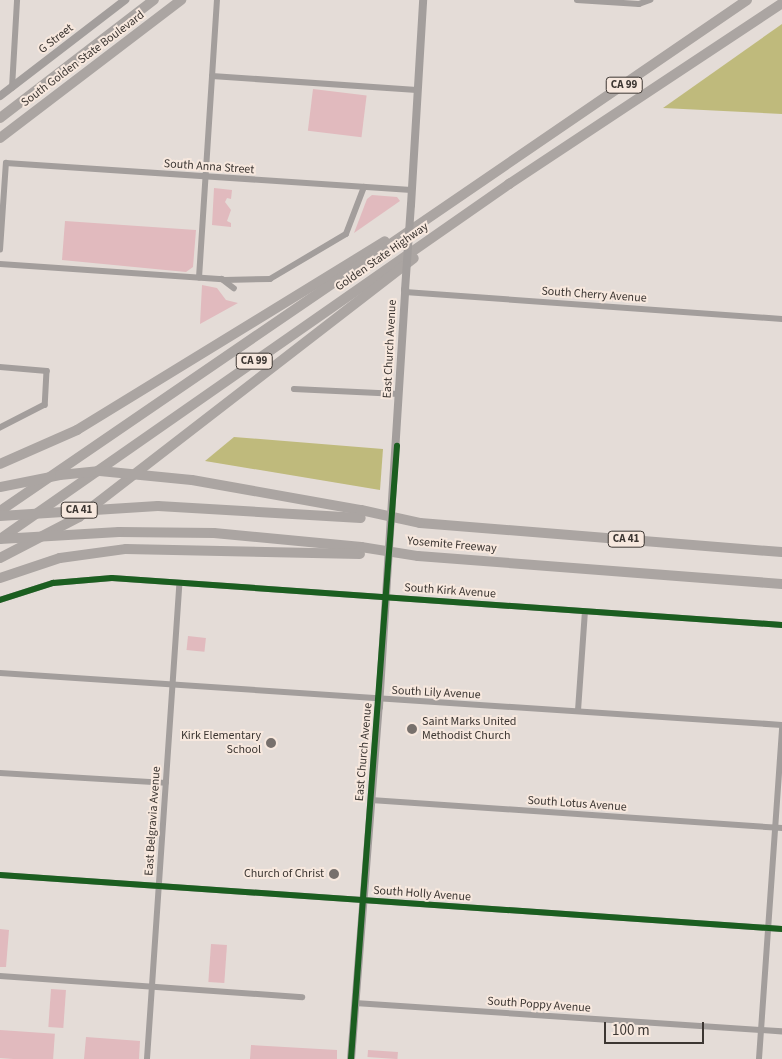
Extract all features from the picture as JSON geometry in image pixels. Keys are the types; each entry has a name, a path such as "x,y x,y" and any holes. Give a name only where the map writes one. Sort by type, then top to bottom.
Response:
{"highway":[{"name":"South Golden State Boulevard","path":"0,118 154,0"},
{"name":"South Golden State Boulevard","path":"0,138 181,0"},
{"name":"Golden State Highway","path":"0,511 747,0"},
{"name":"Golden State Highway","path":"0,539 509,184 704,57 782,3"},
{"path":"704,57 782,11"},
{"path":"0,145 73,83"},
{"path":"0,464 77,430 361,257 456,194 501,170"},
{"path":"0,558 21,550 79,517 509,184"},
{"path":"0,487 60,475 100,471 192,480 361,514"},
{"name":"Yosemite Freeway","path":"0,516 158,506 361,514 420,523 782,551"},
{"name":"Yosemite Freeway","path":"0,539 119,532 214,533 418,556 782,584"},
{"path":"0,578 60,558 126,549 360,550"},
{"path":"698,578 782,591"}],"street":[{"path":"12,88 17,0"},
{"name":"G Street","path":"0,96 125,0"},
{"path":"199,278 217,0"},
{"name":"East Church Avenue","path":"351,1059 380,700 422,0"},
{"path":"577,0 638,4 650,0"},
{"path":"212,76 417,90"},
{"name":"South Anna Street","path":"0,250 6,163 412,190"},
{"path":"0,264 222,280 270,280 346,234 364,187"},
{"path":"222,280 234,288"},
{"name":"South Cherry Avenue","path":"405,291 782,319"},
{"path":"0,367 47,371 45,405 0,428"},
{"path":"294,389 399,394"},
{"name":"South Kirk Avenue","path":"0,600 53,583 89,578 782,624"},
{"name":"East Belgravia Avenue","path":"147,1059 179,584"},
{"path":"578,711 585,612"},
{"name":"South Lily Avenue","path":"0,673 782,726"},
{"path":"759,1059 782,726"},
{"path":"0,773 166,783"},
{"name":"South Lotus Avenue","path":"371,800 782,828"},
{"name":"South Holly Avenue","path":"0,875 782,929"},
{"path":"0,976 302,997"},
{"name":"South Poppy Avenue","path":"355,1002 782,1031"}],"shaded area":[{"path":"782,24 782,114 663,108"},
{"path":"313,89 367,96 361,137 308,131"},
{"path":"214,188 232,190 231,199 227,198 225,202 231,210 227,221 231,223 231,227 212,225"},
{"path":"372,195 397,197 400,201 354,233 367,199"},
{"path":"65,221 196,230 193,267 186,272 62,260"},
{"path":"202,285 217,288 226,300 238,303 200,324"},
{"path":"234,437 383,449 380,490 205,461"},
{"path":"188,636 206,638 204,652 187,650"},
{"path":"0,929 9,930 6,967 0,967"},
{"path":"211,944 227,945 224,983 208,982"},
{"path":"51,989 66,990 63,1028 48,1027"},
{"path":"0,1030 55,1034 53,1059 0,1058"},
{"path":"86,1037 140,1041 139,1059 84,1059"},
{"path":"251,1045 337,1050 337,1059 250,1059"},
{"path":"368,1050 398,1052 397,1059 368,1057"}],"cycle path":[{"path":"351,1059 397,446"},
{"path":"0,600 53,583 112,578 782,625"},
{"path":"0,875 782,929"}],"place":[{"name":"Saint Marks United Methodist Church","path":"412,729"},
{"name":"Kirk Elementary School","path":"271,743"},
{"name":"Church of Christ","path":"334,874"}]}
